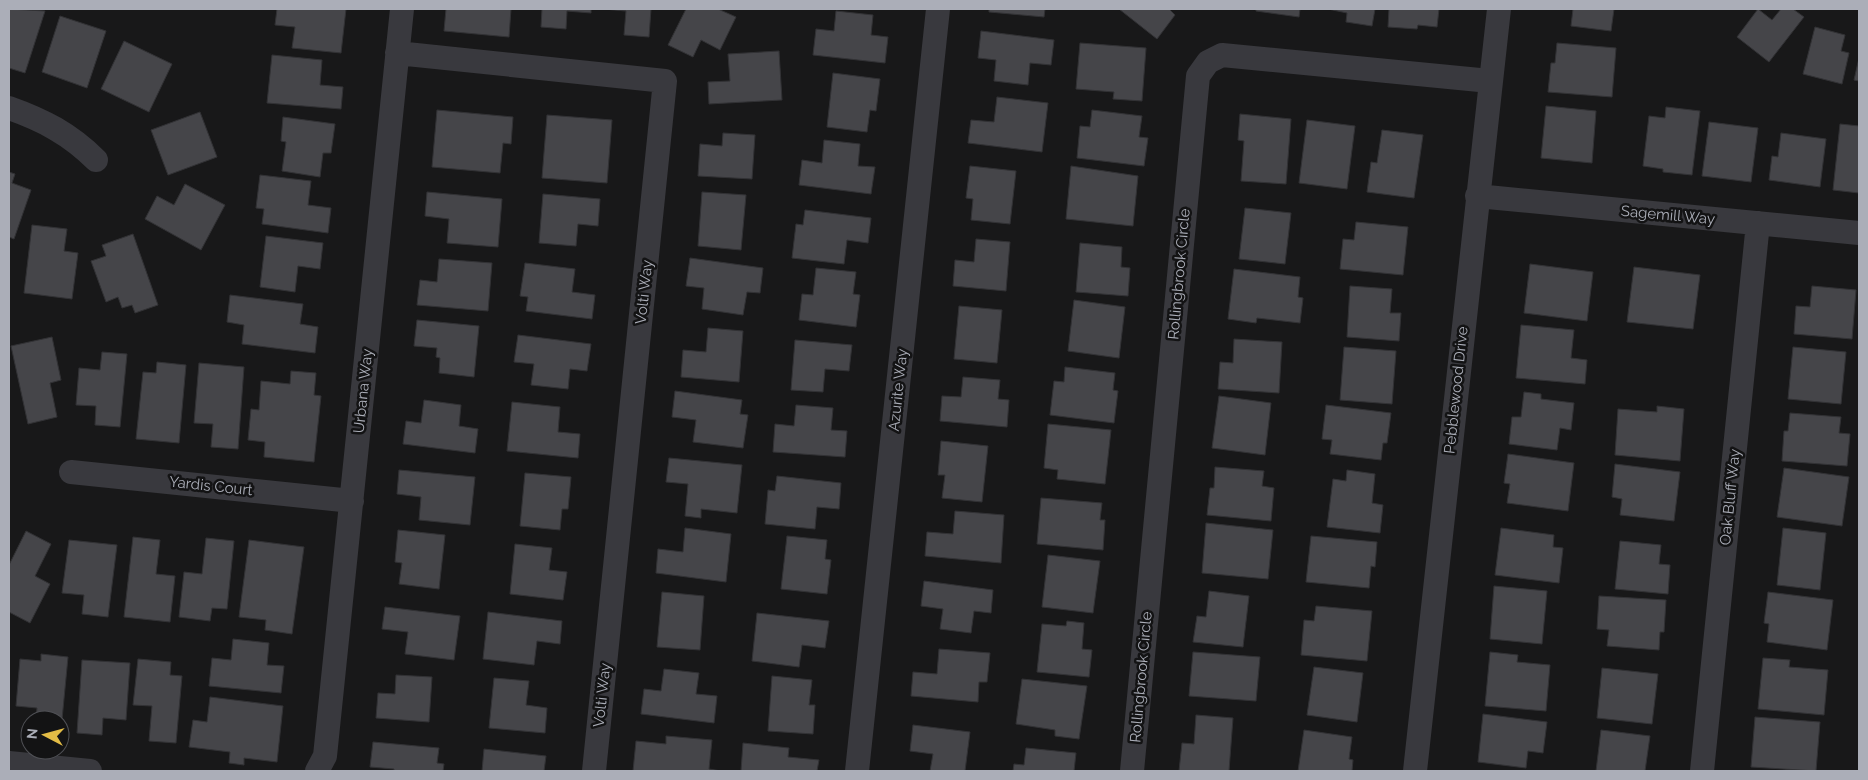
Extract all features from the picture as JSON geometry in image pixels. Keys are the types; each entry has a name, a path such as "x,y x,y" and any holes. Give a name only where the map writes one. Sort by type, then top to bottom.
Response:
{"street":[{"name":"Urbana Way","path":"318,771 325,756 402,9"},
{"name":"Azurite Way","path":"858,771 938,9"},
{"name":"Pebblewood Drive","path":"1414,771 1420,737 1498,9"},
{"name":"Volti Way","path":"397,53 665,81 594,771"},
{"name":"Rollingbrook Circle","path":"1132,771 1198,76 1208,62 1222,56 1490,82"},
{"path":"9,108 52,125 68,135 96,160"},
{"name":"Sagemill Way","path":"1477,196 1859,233"},
{"name":"Oak Bluff Way","path":"1702,771 1758,223"},
{"name":"Yardis Court","path":"71,472 352,501"},
{"path":"9,763 88,771"}],"building":[{"path":"9,9 45,11 25,73 9,68"},
{"path":"277,9 346,9 341,53 292,48 295,27 275,25"},
{"path":"446,9 511,9 509,37 444,31"},
{"path":"542,9 591,9 591,13 567,11 566,29 541,27"},
{"path":"603,9 651,9 649,37 624,35 626,11"},
{"path":"686,9 718,9 736,17 720,50 701,40 693,57 668,45"},
{"path":"989,9 1045,9 1044,17 989,12"},
{"path":"1119,9 1169,9 1175,15 1157,39"},
{"path":"1256,9 1300,9 1299,17 1256,11"},
{"path":"1328,9 1375,9 1372,26 1346,22 1347,13"},
{"path":"1389,9 1439,9 1437,27 1418,25 1417,29 1388,27"},
{"path":"1573,9 1614,9 1611,31 1571,26"},
{"path":"1758,9 1772,20 1781,9 1793,9 1804,17 1769,62 1737,37"},
{"path":"836,11 873,15 871,35 888,37 885,63 813,55 816,29 834,31"},
{"path":"60,16 106,31 87,88 42,72"},
{"path":"1815,27 1845,35 1841,51 1849,53 1842,84 1803,74"},
{"path":"981,31 1054,40 1051,65 1030,63 1028,85 994,81 996,60 978,58"},
{"path":"124,41 172,64 149,112 101,89"},
{"path":"1080,43 1146,48 1142,101 1113,99 1114,92 1076,89"},
{"path":"1557,43 1616,48 1612,97 1548,92 1551,63 1555,63"},
{"path":"779,51 782,100 709,104 708,82 730,81 728,54"},
{"path":"272,55 322,60 320,85 343,87 341,109 267,103"},
{"path":"1859,58 1859,81 1854,80"},
{"path":"833,73 880,79 876,111 870,110 867,132 827,127"},
{"path":"997,97 1048,103 1042,152 968,143 971,120 994,122"},
{"path":"1546,106 1596,111 1592,163 1541,158"},
{"path":"1666,107 1700,111 1692,175 1663,172 1663,169 1643,166 1649,116 1665,118"},
{"path":"437,110 513,117 511,144 503,143 500,173 432,167"},
{"path":"1092,110 1142,116 1139,137 1148,138 1144,166 1077,158 1080,126 1090,127"},
{"path":"200,112 217,157 168,175 151,130"},
{"path":"1240,114 1291,119 1286,184 1241,181 1244,141 1238,140"},
{"path":"547,115 612,120 607,183 542,178"},
{"path":"283,117 335,124 331,153 323,153 320,177 282,171 286,142 281,141"},
{"path":"1307,120 1355,126 1347,189 1299,183"},
{"path":"1709,122 1758,128 1751,182 1702,176"},
{"path":"1840,124 1859,126 1859,193 1833,190"},
{"path":"1382,130 1423,135 1414,198 1367,192 1371,162 1377,163"},
{"path":"723,133 755,135 752,179 698,176 700,144 722,146"},
{"path":"1781,133 1826,139 1820,187 1769,180 1772,156 1778,157"},
{"path":"824,140 860,144 858,166 875,167 871,194 799,185 802,160 822,163"},
{"path":"970,166 1016,171 1010,224 971,220 973,199 966,198"},
{"path":"1071,166 1138,176 1133,226 1066,219"},
{"path":"9,172 15,174 12,183 31,190 14,239 9,237"},
{"path":"260,175 311,181 308,205 331,208 328,233 262,224 264,209 256,208"},
{"path":"185,184 225,205 201,250 145,219 157,196 174,205"},
{"path":"427,192 502,199 498,247 447,243 449,219 425,216"},
{"path":"702,192 746,195 741,250 698,246"},
{"path":"543,194 600,199 598,226 578,224 576,246 539,243"},
{"path":"1245,208 1291,213 1285,264 1239,259"},
{"path":"805,210 871,218 868,243 847,240 844,264 792,258 796,224 803,225"},
{"path":"1356,222 1408,227 1403,275 1340,269 1343,239 1354,240"},
{"path":"32,225 67,229 64,251 78,253 72,299 24,293"},
{"path":"133,234 158,305 135,313 132,305 122,308 118,297 106,302 91,261 106,256 102,245"},
{"path":"266,236 323,243 320,269 298,266 295,292 260,287"},
{"path":"976,239 1010,242 1006,291 953,286 955,260 974,262"},
{"path":"1080,243 1122,247 1121,267 1130,268 1128,296 1076,292"},
{"path":"690,258 763,268 760,293 747,292 743,315 702,309 704,288 686,286"},
{"path":"439,259 492,263 488,311 417,305 420,280 437,282"},
{"path":"525,263 575,269 572,292 595,295 592,319 526,311 528,297 520,296"},
{"path":"1530,264 1593,272 1587,321 1524,313"},
{"path":"1634,267 1700,275 1693,329 1627,322"},
{"path":"816,268 856,272 853,294 860,295 856,327 799,320 802,294 813,295"},
{"path":"1234,269 1300,277 1298,297 1303,298 1300,323 1257,318 1256,323 1228,319"},
{"path":"1350,286 1392,289 1390,313 1401,313 1399,341 1347,337"},
{"path":"1812,286 1856,290 1852,339 1794,334 1796,306 1810,307"},
{"path":"230,295 303,304 300,324 318,327 315,353 242,344 244,325 227,322"},
{"path":"1074,300 1125,307 1119,358 1068,351"},
{"path":"959,306 1002,310 997,363 954,359"},
{"path":"417,320 479,326 474,377 439,373 440,358 436,357 437,348 414,346"},
{"path":"1521,325 1574,330 1571,358 1587,360 1585,384 1516,378"},
{"path":"708,328 743,331 739,382 681,377 683,350 706,352"},
{"path":"518,335 591,344 587,371 570,369 568,389 531,385 534,364 514,362"},
{"path":"52,337 61,380 50,383 57,417 28,424 11,346"},
{"path":"1234,339 1282,342 1279,393 1218,389 1220,362 1233,363"},
{"path":"795,340 852,345 849,371 825,369 823,392 791,390"},
{"path":"1344,347 1396,351 1392,404 1340,400"},
{"path":"1793,347 1846,352 1841,404 1788,399"},
{"path":"102,352 127,354 120,427 95,425 96,406 76,405 79,368 100,370"},
{"path":"157,362 186,365 179,443 136,439 143,372 156,373"},
{"path":"199,363 244,367 238,449 211,447 213,424 194,423"},
{"path":"1065,367 1115,373 1113,390 1118,391 1114,423 1050,415 1054,381 1064,382"},
{"path":"291,371 316,373 314,395 321,396 314,462 264,457 265,442 248,440 251,409 259,410 261,381 290,384"},
{"path":"963,377 1000,380 998,399 1009,400 1007,427 940,421 942,396 961,397"},
{"path":"675,391 742,400 740,414 748,415 743,448 693,442 696,420 672,417"},
{"path":"1524,392 1541,394 1541,399 1574,403 1571,430 1560,428 1557,450 1509,444 1512,417 1521,417"},
{"path":"1219,396 1271,403 1265,455 1212,448"},
{"path":"424,400 461,405 459,426 478,429 475,453 403,444 406,421 421,423"},
{"path":"512,402 560,407 558,432 580,434 578,458 507,451"},
{"path":"796,405 833,408 831,430 847,431 845,457 773,452 775,424 794,426"},
{"path":"1326,405 1391,413 1387,443 1383,443 1381,460 1330,454 1332,440 1322,439"},
{"path":"1657,406 1684,409 1680,461 1615,455 1618,409 1657,412"},
{"path":"1790,413 1841,417 1839,433 1850,434 1847,466 1782,461 1784,431 1788,431"},
{"path":"1048,424 1111,430 1105,484 1057,479 1058,470 1044,468"},
{"path":"941,441 988,446 982,502 942,498 945,475 938,475"},
{"path":"1508,454 1574,463 1568,511 1507,503 1510,484 1504,483"},
{"path":"669,458 742,465 737,513 701,509 701,518 685,516 688,484 666,482"},
{"path":"1615,464 1680,472 1674,521 1620,515 1622,499 1612,497"},
{"path":"1215,467 1264,471 1262,486 1274,488 1271,521 1207,515 1210,488 1214,488"},
{"path":"1784,468 1849,477 1842,526 1777,517"},
{"path":"399,470 475,477 470,525 419,520 421,497 397,494"},
{"path":"1347,470 1375,474 1372,503 1383,505 1380,533 1327,527 1333,479 1346,481"},
{"path":"525,473 571,477 568,509 562,509 560,530 520,526"},
{"path":"777,476 841,483 839,509 817,507 815,529 765,524 768,490 775,491"},
{"path":"1041,498 1102,503 1100,520 1105,520 1103,550 1037,544"},
{"path":"955,511 1004,515 1001,563 925,556 927,532 953,534"},
{"path":"1206,523 1273,530 1268,579 1202,573"},
{"path":"685,528 731,534 726,582 656,573 658,549 683,552"},
{"path":"1501,528 1554,535 1553,547 1563,548 1559,583 1495,575"},
{"path":"1783,528 1826,533 1820,590 1777,585"},
{"path":"398,530 445,535 439,589 399,584 402,563 395,562"},
{"path":"26,531 51,544 35,576 50,584 30,623 9,612 9,565"},
{"path":"787,536 827,540 825,559 831,560 827,594 781,589"},
{"path":"1311,536 1377,542 1375,567 1371,566 1369,588 1306,582"},
{"path":"133,537 160,540 156,574 175,576 170,622 124,617"},
{"path":"206,538 234,541 227,609 212,608 210,621 179,617 184,572 202,574"},
{"path":"69,540 117,545 108,617 82,614 84,595 62,593"},
{"path":"249,540 304,547 292,634 265,630 266,620 239,617"},
{"path":"1620,541 1661,545 1659,564 1670,565 1668,594 1615,589"},
{"path":"515,544 552,548 549,570 567,572 563,600 510,594"},
{"path":"1048,555 1100,561 1093,613 1042,607"},
{"path":"924,581 993,590 991,613 974,611 971,633 940,629 943,609 921,606"},
{"path":"1494,586 1547,591 1542,644 1490,639"},
{"path":"1209,591 1249,596 1243,647 1193,642 1197,616 1206,617"},
{"path":"662,592 704,596 700,650 657,647"},
{"path":"1768,592 1833,600 1827,650 1767,642 1769,624 1764,623"},
{"path":"1599,596 1666,600 1664,632 1660,632 1659,650 1607,646 1609,630 1597,629"},
{"path":"1316,606 1372,611 1367,661 1301,655 1304,620 1314,621"},
{"path":"385,607 460,616 454,660 405,654 408,632 382,629"},
{"path":"488,612 562,621 560,644 537,641 534,665 483,659"},
{"path":"757,613 829,621 825,648 802,645 799,667 752,661"},
{"path":"1067,621 1084,623 1082,649 1092,650 1089,677 1037,672 1042,624 1066,626"},
{"path":"233,639 269,643 267,665 284,666 281,693 209,686 212,658 231,660"},
{"path":"939,649 990,653 987,682 979,682 978,702 911,696 913,672 937,674"},
{"path":"1193,652 1260,657 1256,701 1189,696"},
{"path":"1490,652 1518,655 1517,662 1550,665 1546,711 1485,706"},
{"path":"41,654 68,657 63,710 37,710 37,708 16,706 20,659 41,661"},
{"path":"1763,658 1790,660 1789,667 1828,670 1824,715 1758,709"},
{"path":"138,659 171,662 170,675 182,676 176,743 149,741 152,706 133,705"},
{"path":"82,660 130,663 126,720 103,718 102,735 77,733"},
{"path":"1314,667 1363,673 1357,722 1307,715"},
{"path":"1602,668 1658,674 1652,724 1597,718"},
{"path":"664,669 699,673 696,694 717,696 714,723 641,714 644,689 661,691"},
{"path":"396,675 432,677 429,722 376,718 378,693 395,694"},
{"path":"772,676 812,680 809,705 815,705 813,734 768,731"},
{"path":"494,678 529,681 526,705 547,708 545,733 489,728"},
{"path":"1022,679 1087,686 1079,739 1055,736 1055,730 1016,724"},
{"path":"210,697 283,706 277,762 244,758 244,765 229,763 230,752 189,747 193,720 207,722"},
{"path":"1483,714 1547,722 1543,753 1528,751 1526,768 1478,762"},
{"path":"1196,715 1233,718 1229,771 1179,771 1182,743 1194,744"},
{"path":"1755,717 1820,722 1816,771 1751,767"},
{"path":"913,725 970,732 965,771 930,771 933,754 910,751"},
{"path":"1304,730 1352,737 1349,759 1353,760 1352,771 1298,771"},
{"path":"1601,730 1650,736 1645,771 1596,771"},
{"path":"666,736 712,740 709,769 721,771 633,771 636,741 666,744"},
{"path":"373,742 439,748 437,763 444,764 443,771 394,771 394,769 370,767"},
{"path":"743,743 789,748 788,757 819,760 817,771 741,771"},
{"path":"1026,748 1076,753 1074,771 1013,771 1014,764 1024,765"},
{"path":"484,749 546,756 544,771 482,771"}]}
